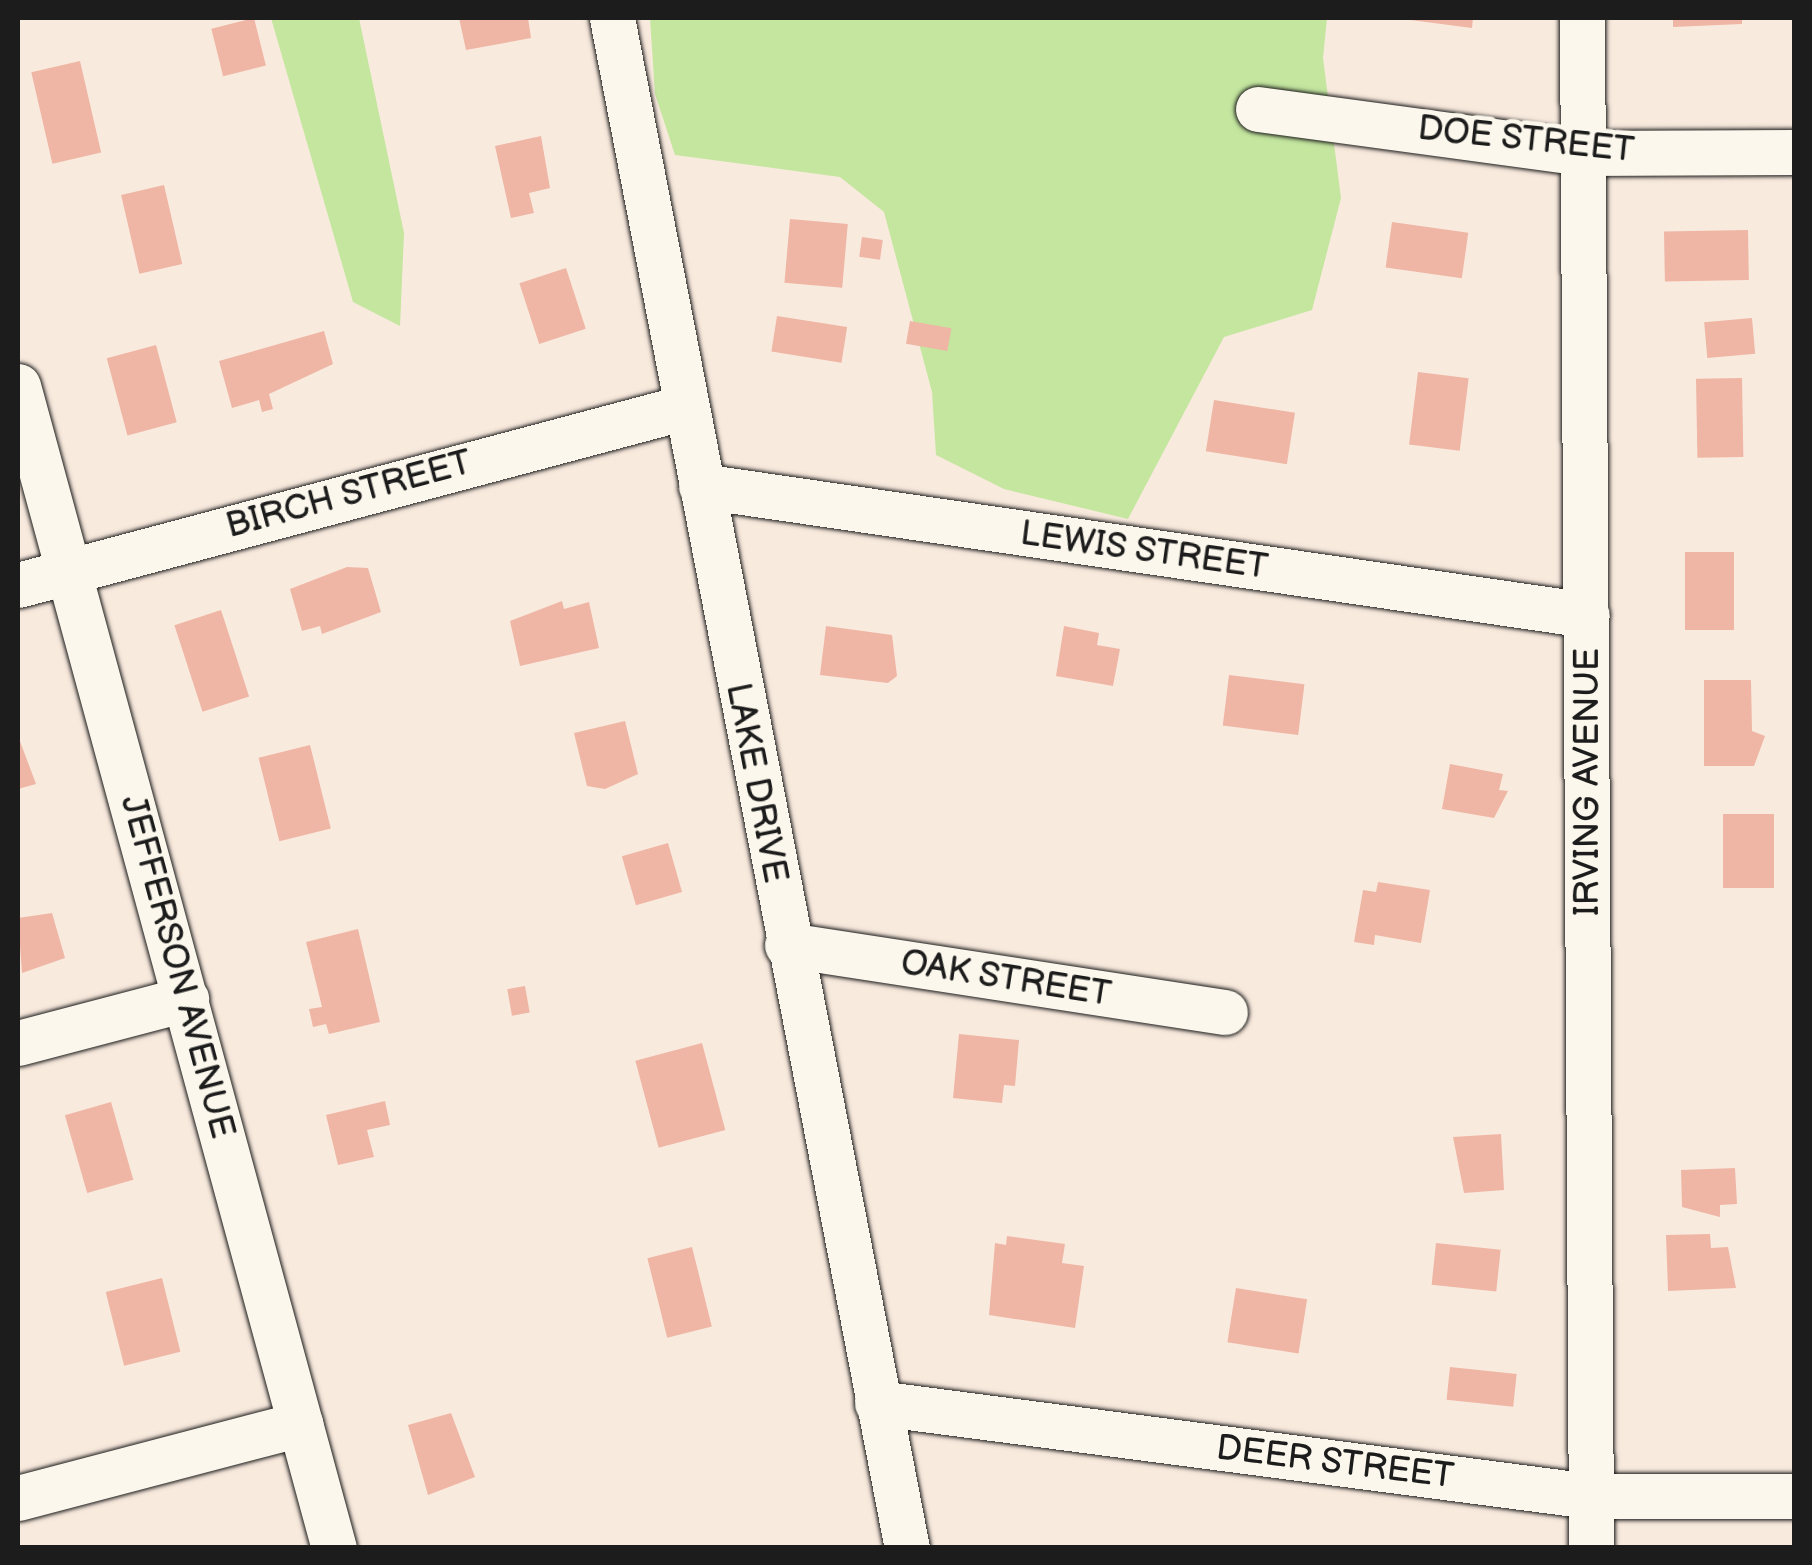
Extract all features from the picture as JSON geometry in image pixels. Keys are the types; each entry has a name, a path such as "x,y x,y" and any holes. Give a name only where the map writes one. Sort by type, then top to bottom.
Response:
{"street":[{"name":"LAKE DRIVE","path":"612,18 682,408 701,486 787,946 908,1548"},
{"name":"IRVING AVENUE","path":"1582,18 1591,1548"},
{"name":"DOE STREET","path":"1258,108 1583,153 1794,152"},
{"name":"JEFFERSON AVENUE","path":"18,386 334,1548"},
{"name":"BIRCH STREET","path":"18,585 682,408"},
{"name":"LEWIS STREET","path":"701,486 1587,615"},
{"name":"OAK STREET","path":"787,946 1225,1012"},
{"path":"18,1043 186,999"},
{"name":"DEER STREET","path":"878,1403 1590,1496 1794,1496"},
{"path":"18,1498 300,1424"}],"green space":[{"path":"271,18 359,18 404,233 400,326 353,302"},
{"path":"650,18 1327,18 1323,58 1341,198 1312,310 1224,337 1128,519 1004,489 936,455 932,392 884,212 840,177 675,155 655,94"}],"building":[{"path":"254,18 266,66 223,76 211,29"},
{"path":"459,18 528,18 531,38 466,50"},
{"path":"1395,18 1473,18 1472,28"},
{"path":"1673,18 1742,18 1742,24 1673,27"},
{"path":"80,61 101,153 52,164 31,72"},
{"path":"541,136 550,188 529,193 534,213 511,218 495,146"},
{"path":"164,185 182,264 139,274 121,195"},
{"path":"790,219 848,224 842,288 784,283"},
{"path":"1392,222 1468,233 1462,278 1386,268"},
{"path":"1748,230 1749,280 1665,281 1664,231"},
{"path":"862,237 883,240 880,260 859,257"},
{"path":"566,268 586,329 539,344 519,283"},
{"path":"777,316 847,327 841,363 771,352"},
{"path":"1752,318 1755,354 1707,358 1704,322"},
{"path":"910,321 951,328 947,351 906,344"},
{"path":"324,331 333,364 269,394 273,409 262,412 259,400 232,408 219,361"},
{"path":"156,345 177,422 127,435 107,358"},
{"path":"1418,372 1469,378 1460,451 1409,444"},
{"path":"1742,378 1743,457 1697,458 1696,379"},
{"path":"1214,400 1295,413 1287,464 1206,451"},
{"path":"1685,552 1734,552 1734,630 1685,630"},
{"path":"347,567 368,568 381,612 322,634 320,626 302,631 290,589"},
{"path":"562,601 564,609 589,602 599,648 520,666 510,621"},
{"path":"221,610 249,697 203,712 174,625"},
{"path":"826,626 892,635 897,676 888,683 820,675"},
{"path":"1064,626 1099,633 1097,645 1120,649 1113,686 1056,676"},
{"path":"1229,675 1304,684 1298,735 1223,726"},
{"path":"1704,680 1751,680 1752,731 1765,736 1754,766 1704,766"},
{"path":"625,721 638,774 605,789 587,786 574,733"},
{"path":"18,736 36,784 18,789"},
{"path":"310,745 331,828 279,841 259,758"},
{"path":"1450,764 1503,774 1499,790 1508,791 1494,818 1442,809"},
{"path":"1723,814 1774,814 1774,888 1723,888"},
{"path":"668,843 682,892 636,905 622,856"},
{"path":"1378,882 1430,890 1421,943 1375,935 1374,945 1354,942 1363,890 1376,892"},
{"path":"52,913 65,958 22,973 18,918"},
{"path":"358,929 380,1022 329,1034 326,1024 313,1027 309,1009 322,1007 306,942"},
{"path":"525,986 530,1013 512,1016 507,989"},
{"path":"959,1034 1019,1040 1015,1086 1004,1085 1002,1103 953,1098"},
{"path":"702,1043 725,1130 659,1148 635,1061"},
{"path":"385,1101 390,1125 367,1130 374,1157 338,1165 326,1115"},
{"path":"111,1102 133,1180 87,1193 65,1115"},
{"path":"1501,1134 1504,1190 1464,1193 1453,1137"},
{"path":"1735,1168 1737,1204 1720,1205 1720,1217 1682,1207 1681,1170"},
{"path":"1710,1234 1711,1248 1728,1247 1736,1288 1668,1291 1666,1235"},
{"path":"1007,1236 1065,1244 1062,1263 1084,1266 1075,1328 989,1315 995,1243 1006,1245"},
{"path":"1436,1243 1501,1250 1496,1292 1432,1285"},
{"path":"692,1247 712,1327 667,1338 647,1258"},
{"path":"162,1278 180,1352 124,1366 106,1292"},
{"path":"1236,1288 1307,1299 1299,1354 1227,1342"},
{"path":"1450,1367 1517,1374 1513,1407 1447,1400"},
{"path":"451,1413 475,1477 428,1495 408,1425"}]}
